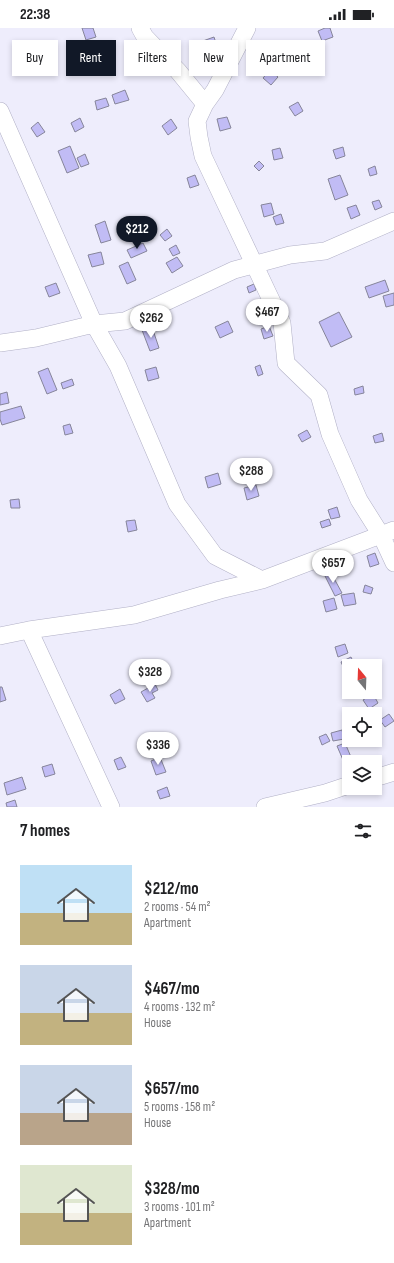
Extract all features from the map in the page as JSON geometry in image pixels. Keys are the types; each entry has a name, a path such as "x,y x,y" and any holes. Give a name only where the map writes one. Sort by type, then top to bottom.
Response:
{"street":[{"path":"140,28 145,37 178,71 205,104"},
{"path":"247,28 216,90 205,104 197,121 203,156 282,324 286,363 318,395 330,434 359,500 387,533 394,563"},
{"path":"0,111 94,324 118,366 177,504 215,556 262,580"},
{"path":"0,343 36,338 94,324 125,321 234,270 290,255 325,252 394,221"},
{"path":"0,636 29,630 134,615 220,590 262,580 387,533"},
{"path":"29,630 111,807"},
{"path":"382,776 394,772"},
{"path":"265,807 342,787"}],"building":[{"path":"82,28 93,28 96,37 86,40"},
{"path":"325,28 330,28 333,37 322,40 318,31"},
{"path":"214,37 215,40 206,40"},
{"path":"265,76 278,77 271,85 263,78"},
{"path":"125,90 129,100 115,104 112,95"},
{"path":"106,98 109,106 97,110 95,101"},
{"path":"298,102 303,111 295,116 289,107"},
{"path":"227,117 231,128 220,131 217,119"},
{"path":"80,118 84,127 75,132 71,123"},
{"path":"171,119 177,128 168,135 162,126"},
{"path":"38,122 45,132 37,137 31,128"},
{"path":"70,146 79,168 67,173 58,151"},
{"path":"343,147 345,156 336,159 333,150"},
{"path":"280,148 283,158 274,160 272,150"},
{"path":"85,154 89,164 81,167 77,158"},
{"path":"259,161 264,166 259,171 254,166"},
{"path":"375,166 377,174 370,176 368,169"},
{"path":"195,175 199,185 190,188 187,178"},
{"path":"340,175 348,195 335,200 328,179"},
{"path":"379,200 382,207 375,210 372,202"},
{"path":"271,203 274,214 264,217 261,205"},
{"path":"356,205 360,215 351,219 347,208"},
{"path":"281,214 284,223 276,225 273,217"},
{"path":"105,221 111,240 101,243 95,225"},
{"path":"167,229 172,236 165,241 160,235"},
{"path":"143,243 147,251 131,258 127,250"},
{"path":"176,245 180,253 173,256 169,249"},
{"path":"101,252 104,264 92,267 88,255"},
{"path":"177,257 183,266 172,273 166,263"},
{"path":"128,262 136,280 127,284 119,266"},
{"path":"385,280 389,291 369,298 365,287"},
{"path":"56,283 60,293 49,297 45,287"},
{"path":"254,284 256,290 249,293 247,287"},
{"path":"394,293 394,305 386,307 383,296"},
{"path":"339,312 352,337 331,347 319,322"},
{"path":"165,315 167,323 157,326 154,318"},
{"path":"228,321 233,332 220,338 215,327"},
{"path":"269,326 273,336 264,339 261,329"},
{"path":"152,327 159,348 150,351 142,330"},
{"path":"260,365 263,374 258,376 255,367"},
{"path":"156,367 159,378 148,381 145,370"},
{"path":"48,368 57,390 47,394 38,372"},
{"path":"72,379 74,385 63,389 61,383"},
{"path":"363,386 364,393 355,395 354,389"},
{"path":"7,392 9,403 0,405 0,394"},
{"path":"21,406 25,418 2,425 0,412"},
{"path":"70,424 73,433 65,435 63,426"},
{"path":"307,430 311,437 302,442 298,435"},
{"path":"382,433 384,441 375,443 373,436"},
{"path":"256,467 258,480 248,481 245,469"},
{"path":"218,473 221,484 208,488 205,477"},
{"path":"256,485 259,496 247,500 244,488"},
{"path":"19,499 20,508 11,508 10,500"},
{"path":"337,507 340,517 331,519 328,510"},
{"path":"329,519 331,525 322,528 320,522"},
{"path":"135,520 137,530 128,532 126,521"},
{"path":"375,553 379,564 370,567 367,556"},
{"path":"330,571 342,593 335,596 324,574"},
{"path":"365,585 373,588 371,594 363,592"},
{"path":"354,593 356,604 344,606 341,595"},
{"path":"334,598 337,609 326,612 323,601"},
{"path":"345,644 348,653 338,657 335,647"},
{"path":"155,684 158,690 152,693 155,698 147,702 141,692"},
{"path":"0,687 2,687 6,700 0,702"},
{"path":"120,689 125,699 115,704 110,695"},
{"path":"376,699 378,703 372,707 368,707 363,700"},
{"path":"389,714 394,721 385,727 382,723 382,719"},
{"path":"342,730 342,739 333,741 331,733"},
{"path":"326,734 330,741 322,745 319,737"},
{"path":"342,744 342,747 347,747 350,755 342,755 342,758 337,746"},
{"path":"121,757 126,767 118,770 114,760"},
{"path":"160,757 166,772 156,775 151,761"},
{"path":"52,764 55,774 45,777 42,767"},
{"path":"22,777 26,789 7,795 4,783"},
{"path":"167,787 170,796 160,799 157,791"},
{"path":"15,800 17,807 7,807 6,803"}]}
